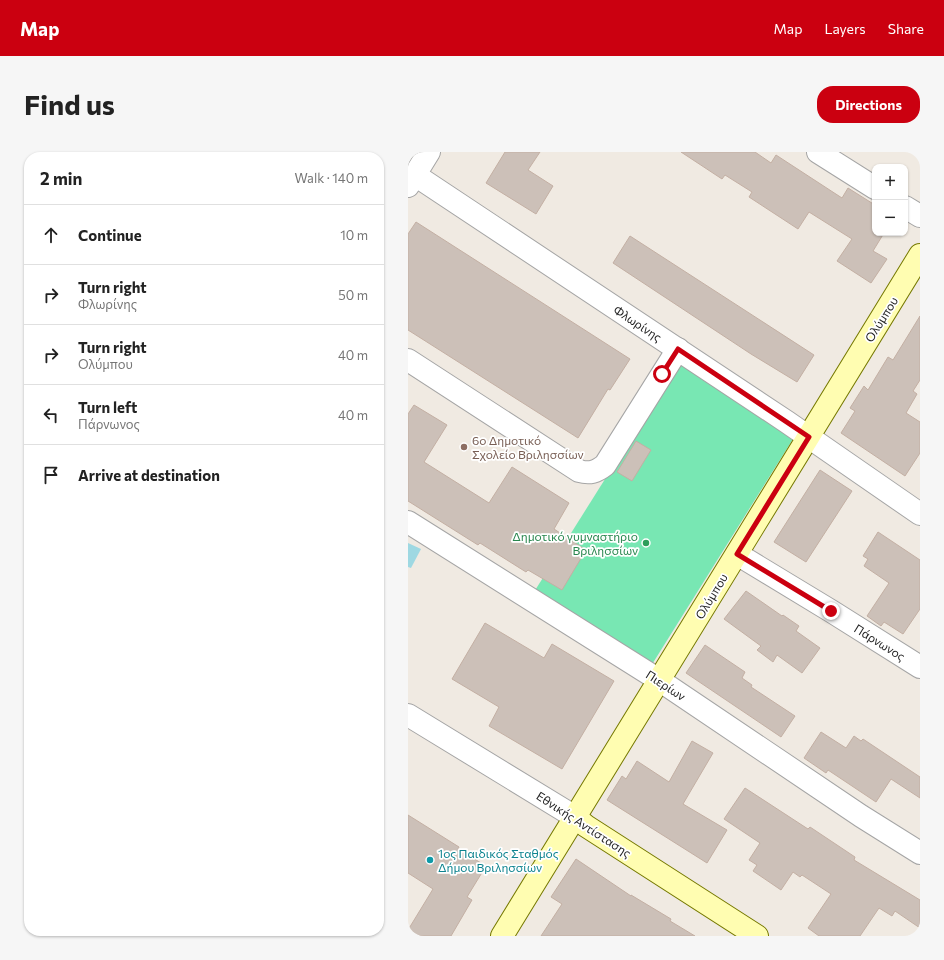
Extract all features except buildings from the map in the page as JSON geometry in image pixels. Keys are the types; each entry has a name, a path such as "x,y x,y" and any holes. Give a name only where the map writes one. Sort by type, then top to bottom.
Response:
{"street":[{"path":"411,180 429,152"},
{"path":"818,152 872,186"},
{"name":"Φλωρίνης","path":"411,180 678,349 920,514"},
{"path":"908,209 920,216"},
{"name":"Ολύμπου","path":"502,936 920,255"},
{"path":"408,360 579,471 588,473 598,471 605,465 678,349"},
{"name":"Πιερίων","path":"408,522 659,680 861,816 920,853"},
{"name":"Πάρνωνος","path":"737,554 920,667"},
{"name":"Εθνικής Αντίστασης","path":"408,715 575,817 586,826 757,936"}],"green space":[{"name":"Δημοτικό γυμναστήριο Βριλησσίων","path":"678,363 793,439 651,666 534,592"}],"water":[{"path":"408,543 421,549 411,568 408,567"}],"place":[{"name":"6ο Δημοτικό Σχολείο Βριλησσίων","path":"464,447"},
{"name":"Δημοτικό γυμναστήριο Βριλησσίων","path":"646,543"},
{"name":"1ος Παιδικός Σταθμός Δήμου Βριλησσίων","path":"430,860"}],"route":[{"path":"662,374 678,349 809,437 737,554 831,611"}]}
